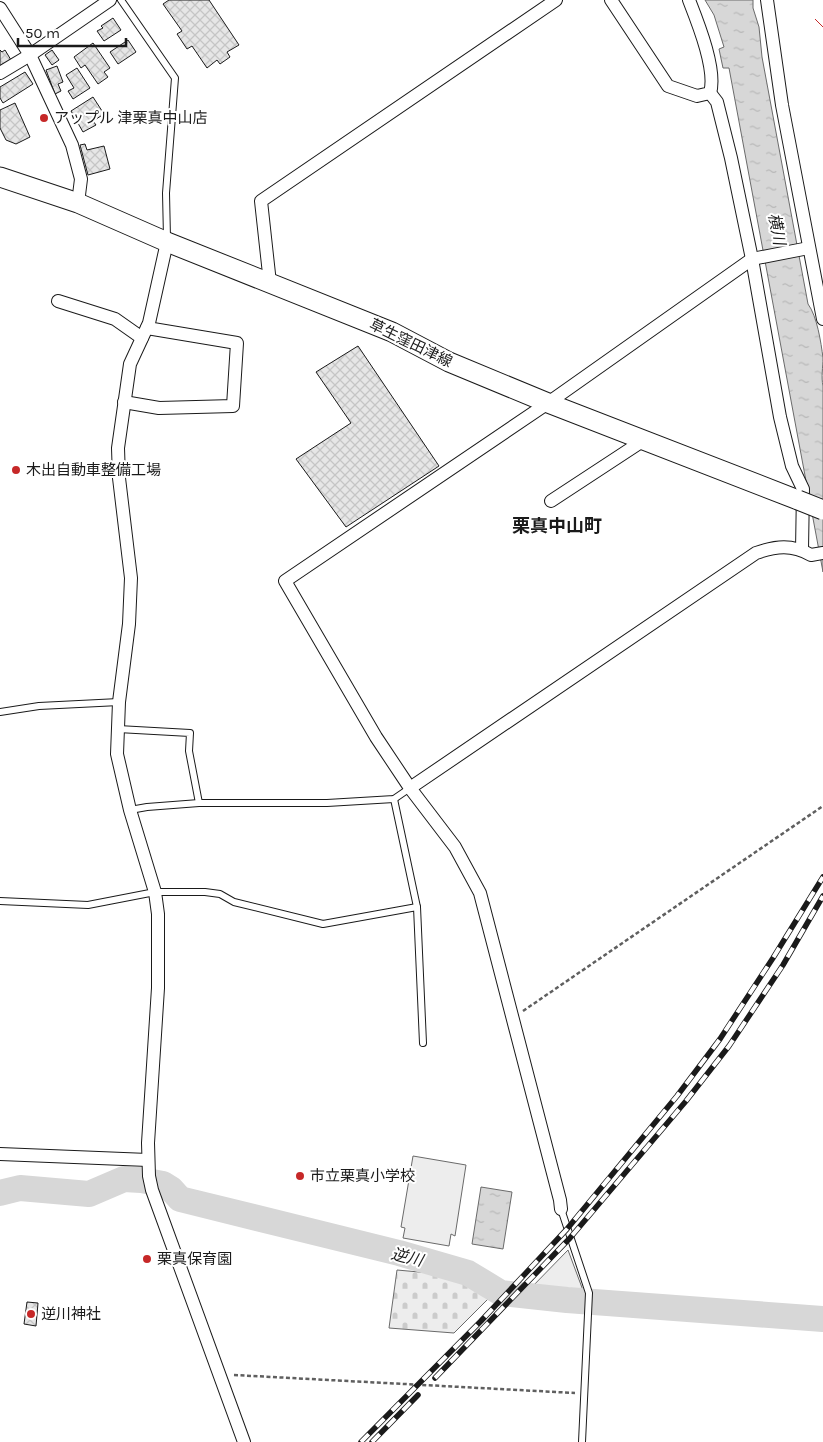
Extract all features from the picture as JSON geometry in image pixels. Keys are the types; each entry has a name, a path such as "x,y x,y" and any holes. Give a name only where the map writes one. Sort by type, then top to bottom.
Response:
{"main road":[{"name":"草生窪田津線","path":"0,177 78,204 392,332 449,362 548,403 823,510"}],"street":[{"path":"0,73 30,55 110,0"},
{"path":"270,283 261,201 556,0"},
{"path":"611,0 668,86 697,96 710,94"},
{"path":"689,0 706,49 712,85 710,94"},
{"path":"767,0 782,105 823,319"},
{"path":"0,8 30,55 72,145 81,180 78,204"},
{"path":"410,788 756,553 774,546 812,553 803,489 792,466 780,417 752,259 731,158 717,102 710,94"},
{"path":"168,242 144,333 130,364 118,448 119,478 131,578 129,624 119,702 117,754 130,810 155,892 158,914 158,988 148,1176 244,1442"},
{"path":"561,1209 480,893 455,847 410,788 376,737 285,581 548,403 752,259 809,248"},
{"path":"58,301 115,319 144,333 237,343 233,406 159,408 124,402"},
{"path":"551,501 644,440"},
{"path":"0,1154 148,1160"}],"lane":[{"path":"121,0 175,78 166,193 168,242"},
{"path":"0,712 39,706 119,702"},
{"path":"118,728 190,733 189,751 199,803"},
{"path":"130,810 199,803 327,803 394,799 410,788"},
{"path":"394,799 417,907 423,1042"},
{"path":"0,901 88,905 155,892 204,892 220,894 234,902 323,924 417,907"},
{"path":"561,1209 589,1293 582,1442"}],"path":[{"path":"513,1017 823,806"},
{"path":"219,1374 584,1393"}],"shaded area":[{"path":"413,1156 466,1165 455,1236 451,1234 449,1246 403,1238 405,1228 401,1227"},
{"path":"568,1250 584,1293 529,1290"}],"green space":[{"path":"397,1270 463,1276 484,1287 492,1295 454,1333 389,1328"}],"water":[{"name":"横川","path":"705,0 753,0 753,8 759,27 762,57 808,304 816,322 823,358 823,572 729,68 723,68 719,49 724,47 714,15"},
{"path":"481,1187 512,1192 503,1249 472,1244"}],"building":[{"path":"169,0 209,0 239,45 227,52 230,57 220,64 217,60 207,68 192,46 187,49 177,34 182,31 163,4"},
{"path":"113,18 121,30 104,41 97,31"},
{"path":"128,40 136,52 118,64 110,52"},
{"path":"93,43 110,68 104,72 108,77 98,84 85,65 81,68 74,57"},
{"path":"0,50 2,52 5,50 11,60 0,67"},
{"path":"52,50 59,60 52,65 45,55"},
{"path":"57,66 63,82 58,84 61,91 55,94 46,70"},
{"path":"77,68 90,88 73,99 68,91 74,88 66,75"},
{"path":"25,72 33,84 3,103 0,98 0,87"},
{"path":"93,97 104,114 93,121 96,125 83,132 71,111"},
{"path":"15,103 30,137 16,144 6,140 0,128 0,110"},
{"path":"85,144 87,150 104,146 110,169 88,175 80,145"},
{"path":"358,346 439,466 346,527 296,459 351,423 316,372"},
{"name":"逆川神社","path":"27,1302 38,1303 36,1326 24,1324"}],"waterway":[{"name":"逆川","path":"0,1193 20,1188 89,1194 124,1179 141,1180 163,1184 171,1189 180,1199 399,1253 468,1273 501,1293 567,1300 823,1319"}],"railway":[{"path":"361,1442 481,1321 567,1229 677,1096 720,1039 823,877"},
{"path":"435,1378 570,1238 686,1101 729,1046 783,965 823,896"},
{"path":"372,1442 418,1395"}],"power":[{"path":"815,19 823,27"}],"place":[{"name":"アップル 津栗真中山店","path":"44,118"},
{"name":"木出自動車整備工場","path":"16,470"},
{"name":"市立栗真小学校","path":"300,1176"},
{"name":"栗真保育園","path":"147,1259"},
{"name":"逆川神社","path":"31,1314"}],"district":[{"name":"栗真中山町","path":"557,526"}]}
